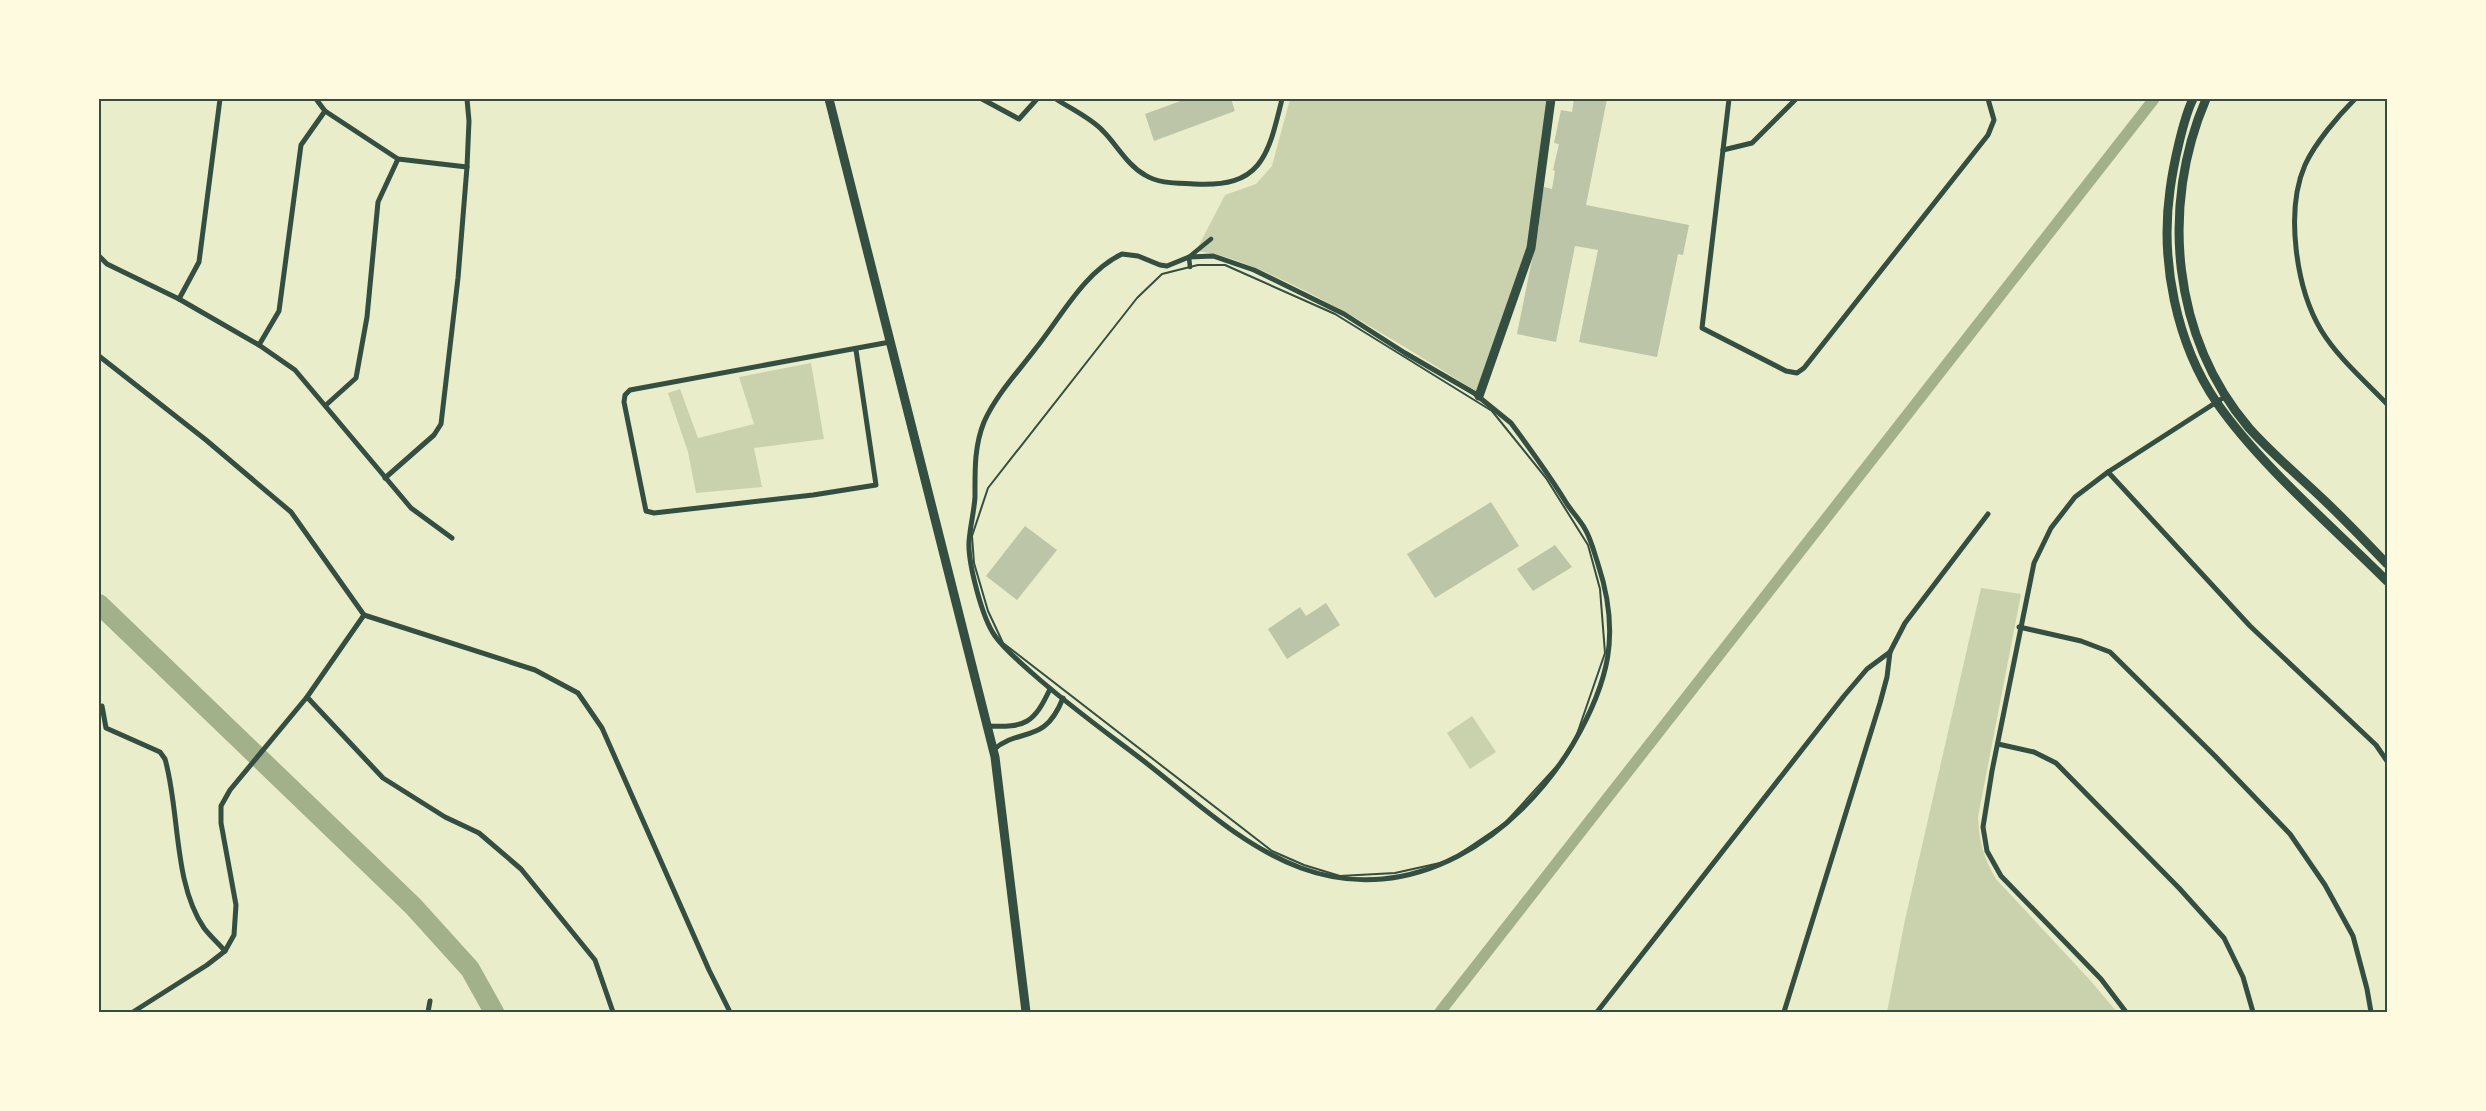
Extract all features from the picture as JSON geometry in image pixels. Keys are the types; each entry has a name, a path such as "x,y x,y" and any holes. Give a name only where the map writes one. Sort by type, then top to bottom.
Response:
{"street":[{"path":"179,299 199,262 220,99"},
{"path":"316,99 325,111 398,159 467,167"},
{"path":"385,478 434,435 441,424 458,278 467,167 469,122 467,99"},
{"path":"829,99 993,750 1026,1012"},
{"path":"982,99 1019,119 1036,99"},
{"path":"1056,99 1102,129 1130,162 1146,176 1167,182 1211,185 1241,179 1253,172 1264,155 1282,99"},
{"path":"1479,396 1531,248 1551,99"},
{"path":"1729,99 1702,328 1786,371 1797,373 1804,368 1988,136 1994,120 1988,99"},
{"path":"1723,150 1752,144 1796,99"},
{"path":"2193,99 2172,170 2167,212 2167,247 2176,308 2186,339 2216,402 2274,469 2387,581"},
{"path":"2206,99 2195,124 2185,162 2180,195 2178,231 2184,288 2200,346 2226,396 2249,428 2274,455 2325,502 2387,564"},
{"path":"2355,99 2334,122 2305,164 2296,190 2295,254 2308,302 2321,331 2354,371 2387,404"},
{"path":"259,345 279,311 301,145 325,111"},
{"path":"326,405 356,378 366,317 378,202 398,159"},
{"path":"1190,257 1212,256 1227,260 1328,306 1479,396 1511,423 1587,531 1606,586 1610,644 1603,684 1593,709 1552,778 1515,817 1486,840 1449,862 1412,874 1368,878 1332,878 1298,866 1232,830 1050,689 1009,652 992,633 978,592 969,546 975,500 974,482 977,440 995,401 1093,274 1108,261 1122,254 1167,266 1190,257 1211,240"},
{"path":"99,256 107,264 179,299 259,345 296,370 411,508 452,538"},
{"path":"1190,257 1190,267"},
{"path":"856,350 876,485 813,495 654,513 646,511 624,402 625,394 630,390 856,350 890,342"},
{"path":"99,356 206,440 291,512 364,615 535,670 578,693 602,728 709,970 730,1012"},
{"path":"2126,1012 2101,979 2001,876 1987,851 1983,827 2019,628 2034,563 2051,528 2075,497 2108,472 2226,396"},
{"path":"2108,472 2250,626 2376,745 2387,761"},
{"path":"1784,1012 1880,703 1887,677 1890,652 1905,623 1988,514"},
{"path":"133,1012 207,965 225,951 234,935 236,905 221,823 221,806 230,790 307,698 364,615"},
{"path":"2019,628 2081,640 2110,652 2215,756 2290,834 2325,885 2353,936 2371,1012"},
{"path":"1597,1012 1844,696 1867,669 1890,652"},
{"path":"987,726 1008,726 1033,719 1040,710 1050,689"},
{"path":"307,698 383,778 445,817 479,833 521,869 595,960 613,1012"},
{"path":"993,750 1000,745 1041,730 1058,710 1063,698"},
{"path":"102,706 103,721 106,728 160,752 165,759 185,877 192,903 205,929 225,951"},
{"path":"1998,744 2034,752 2056,763 2179,888 2224,938 2243,977 2253,1012"},
{"path":"428,1012 430,1001"}],"path":[{"path":"1225,265 1335,314 1492,411 1546,478 1588,545 1600,589 1605,653 1576,737 1565,757 1505,823 1449,861 1395,873 1340,876 1304,865 1272,851 1003,643 988,611 974,563 972,536 988,488 1137,298 1162,274 1190,267 1225,265"}],"green space":[{"path":"1290,99 1547,99 1527,248 1476,391 1383,334 1312,294 1243,263 1196,251 1225,195 1256,184 1272,166"},
{"path":"811,363 824,439 754,448 762,487 696,493 688,452 668,393 680,389 698,438 754,424 739,377"},
{"path":"1981,588 2021,594 1978,817 1983,850 1996,879 2117,1012 1887,1012 1905,920"},
{"path":"1472,716 1496,752 1470,769 1447,733"}],"building":[{"path":"1186,99 1231,99 1235,111 1154,141 1145,114"},
{"path":"1574,99 1607,99 1586,205 1689,225 1683,255 1678,254 1657,357 1579,342 1598,250 1575,246 1556,342 1517,334 1539,225 1536,224 1544,187 1552,189 1555,171 1553,170 1559,144 1554,143 1561,110 1572,112"},
{"path":"1491,502 1519,546 1435,598 1407,554"},
{"path":"1025,526 1057,550 1017,600 986,576"},
{"path":"1555,545 1572,567 1533,591 1517,569"},
{"path":"1326,603 1340,625 1287,659 1268,629 1300,607 1306,616"}],"waterway":[{"path":"1440,1012 2154,99"},
{"path":"99,604 413,906 470,969 494,1012"}]}
